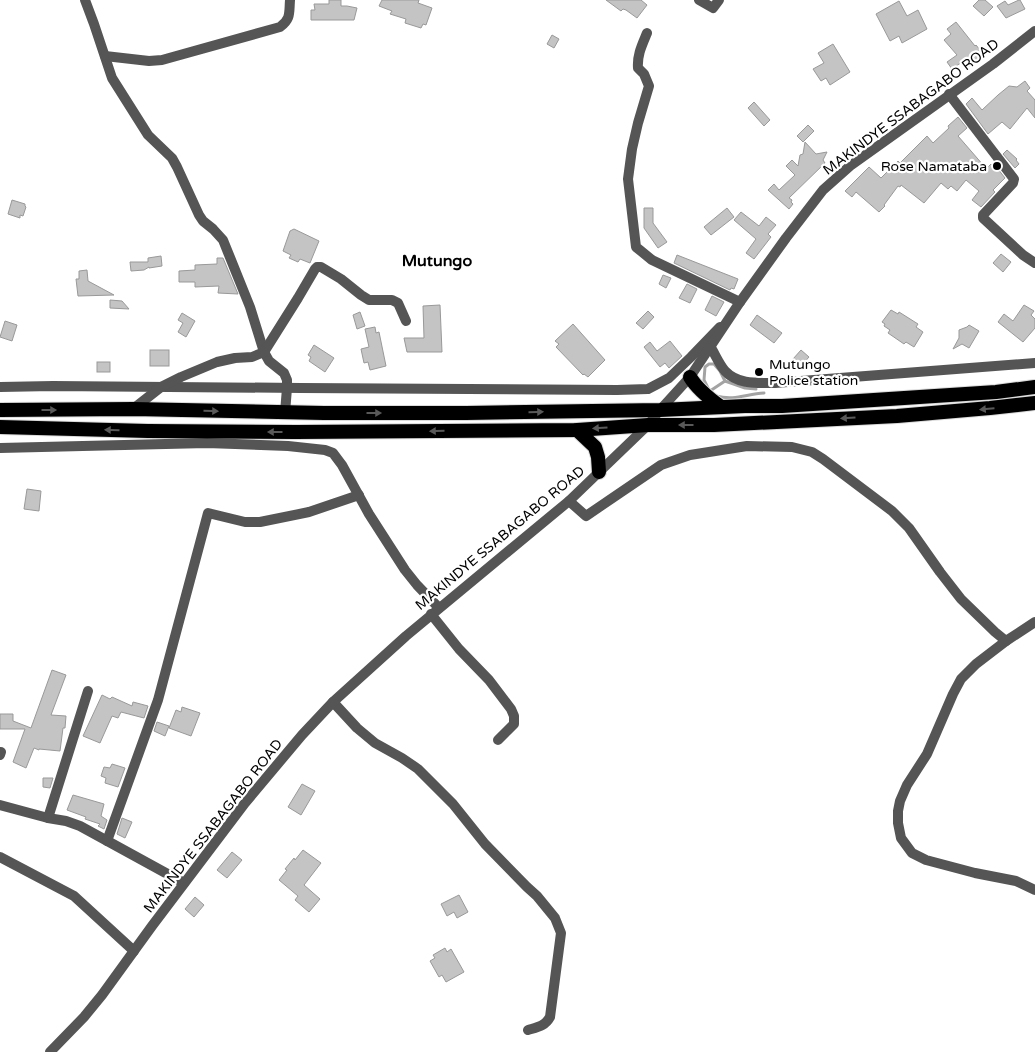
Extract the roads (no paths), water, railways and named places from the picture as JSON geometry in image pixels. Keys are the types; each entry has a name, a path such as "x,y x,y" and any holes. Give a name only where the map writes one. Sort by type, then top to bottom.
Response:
{"highway":[{"path":"690,377 711,400 722,407"},
{"path":"0,410 133,409 285,413 466,413 660,410 782,406 996,392 1035,386"},
{"path":"0,427 148,431 305,432 577,430 648,425 714,425 897,416 1035,403"},
{"path":"577,430 595,447 599,472"}],"street":[{"path":"85,0 112,78 148,135 172,158 203,221 213,228 223,240 250,307 264,352 269,361 284,373 287,380 285,413"},
{"path":"105,56 149,61 162,60 280,27 287,22 290,0"},
{"path":"699,0 712,8 719,0"},
{"name":"MAKINDYE SSABAGABO ROAD","path":"50,1052 84,1017 102,995 184,883 252,796 302,735 333,702 435,611 569,501 648,425 690,377 740,302 823,190 850,166 1035,32"},
{"path":"647,33 639,53 638,68 644,74 650,86 636,132 628,179 636,247 652,260 740,302"},
{"path":"949,94 1014,179 1013,183 983,215 984,218 1023,255 1035,262"},
{"path":"133,409 161,387 217,362 252,357 264,352 317,267 321,267 341,279 369,300 392,300 398,303 406,321"},
{"path":"0,387 648,389 669,378 731,315"},
{"path":"710,346 726,371 736,379 750,383 775,383 1035,363"},
{"path":"0,448 207,443 288,446 325,450 333,453 405,570 460,648 489,680 511,709 514,716 514,724 498,740"},
{"path":"569,501 586,516 661,465 690,455 747,446 756,448 792,448 812,452 892,511 909,528 961,599 1006,641"},
{"path":"107,841 158,700 208,513 245,522 260,522 309,512 359,495"},
{"path":"1035,622 976,664 961,679 927,754 907,785 898,811 901,838 912,853 926,860 974,873 1016,881 1035,890"},
{"path":"48,818 88,691"},
{"path":"333,702 357,728 375,743 418,769 453,804 486,844 537,896 555,918 561,933 550,1017 547,1023 541,1027 528,1030"},
{"path":"0,805 75,824 184,883"},
{"path":"0,857 74,896 134,951"}],"waterway":[{"path":"709,390 704,380 705,367 709,364 714,364 725,381 745,388 756,389"},
{"path":"710,391 725,381"},
{"path":"716,396 735,398 764,393"}],"place":[{"name":"Rose Namataba","path":"997,166"},
{"name":"Mutungo Police station","path":"759,372"}],"district":[{"name":"Mutungo","path":"437,261"}]}
